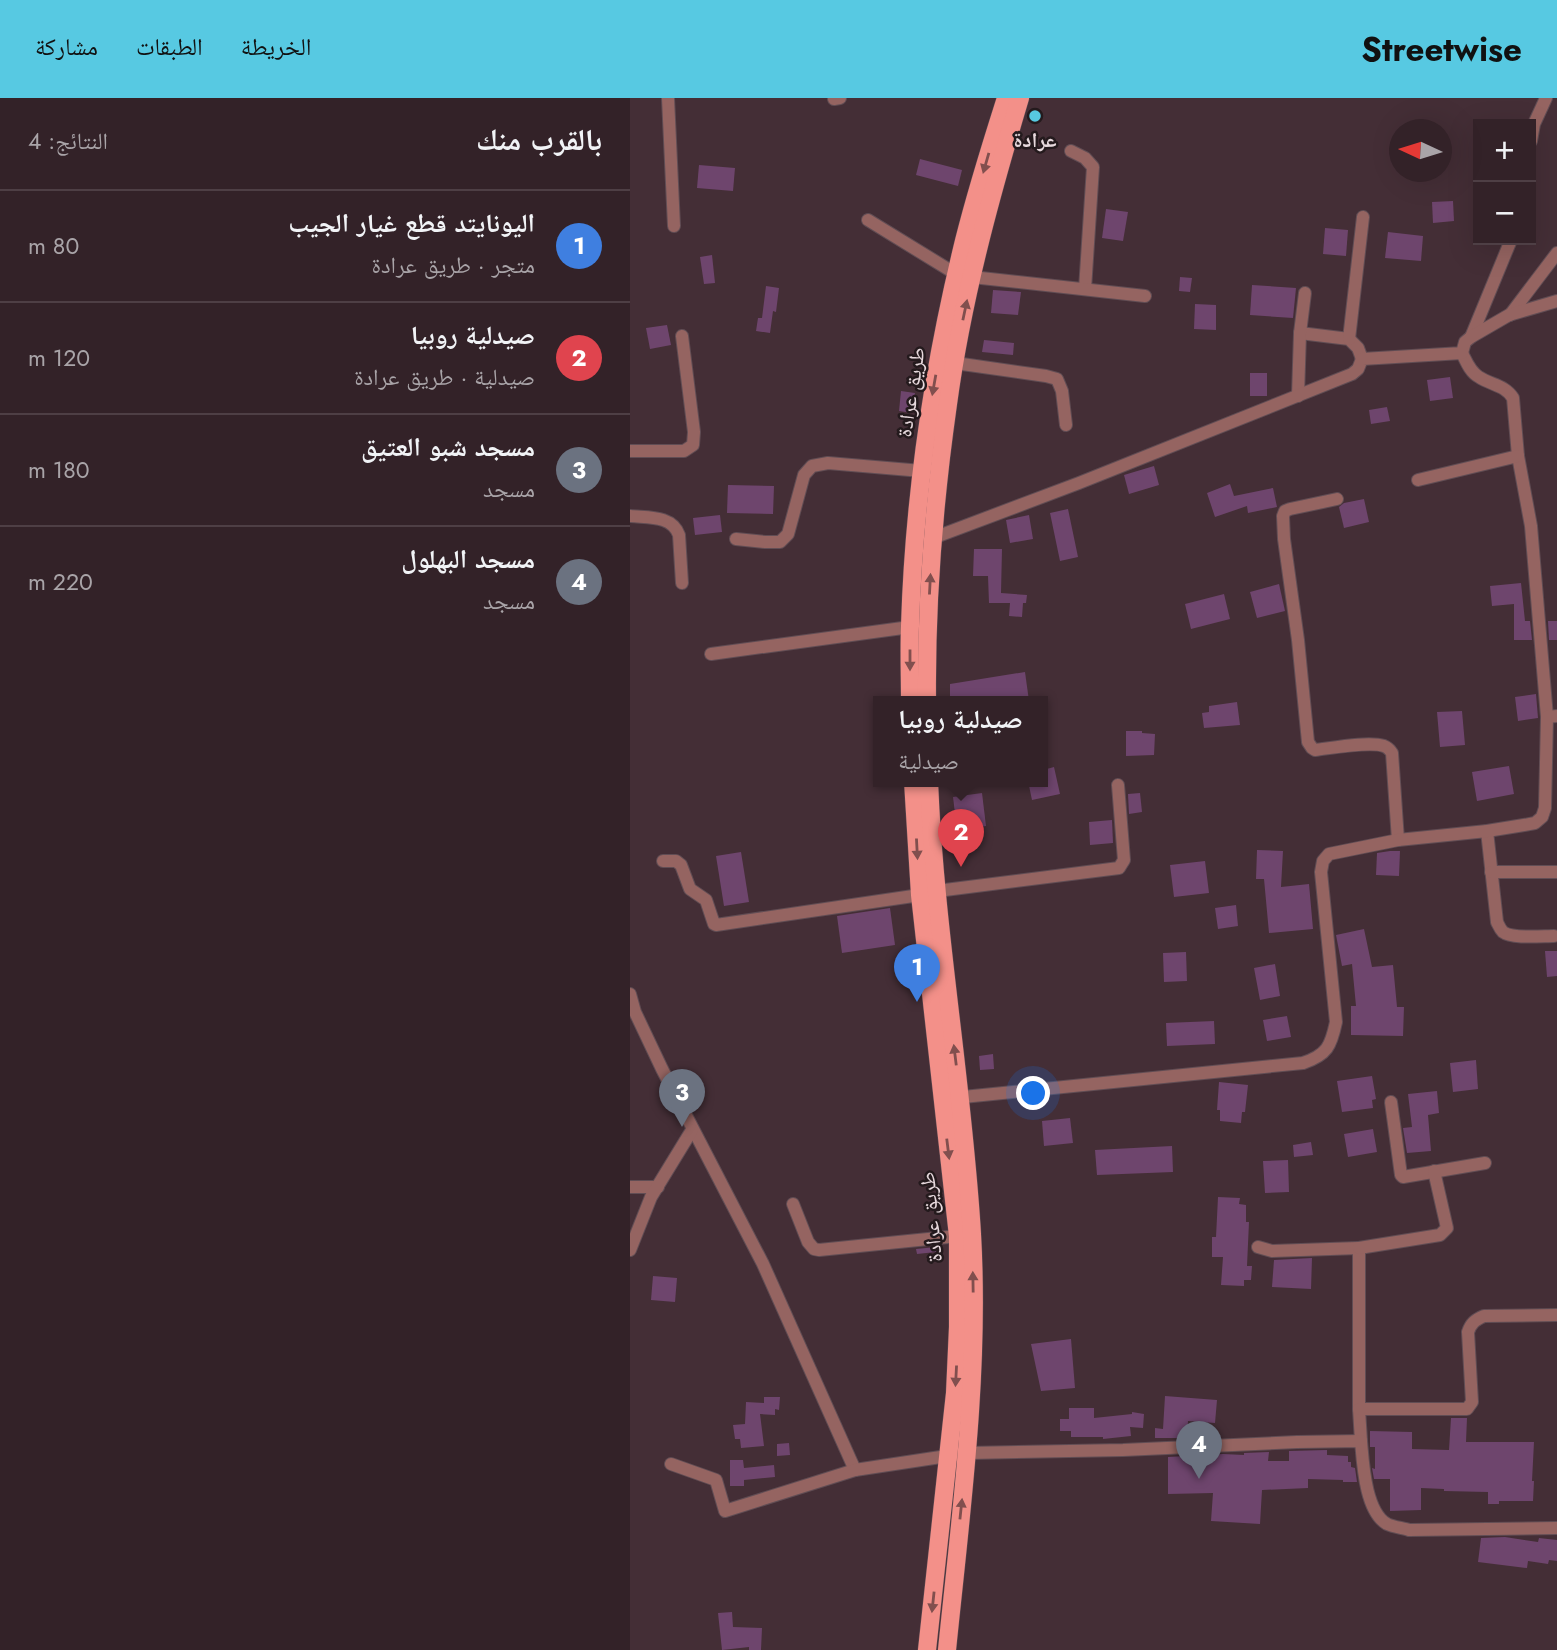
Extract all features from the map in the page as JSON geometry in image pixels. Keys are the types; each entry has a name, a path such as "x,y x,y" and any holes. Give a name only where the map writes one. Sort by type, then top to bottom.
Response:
{"main road":[{"name":"طريق عرادة","path":"926,696 933,538 964,276 977,192 1006,98"},
{"name":"طريق عرادة","path":"910,696 913,572 922,471 934,388 964,276 1020,98"},
{"name":"طريق عرادة","path":"914,787 951,1099 972,1234 973,1279 972,1391 958,1454 927,1650"},
{"name":"طريق عرادة","path":"928,893 932,846 929,787"},
{"name":"طريق عرادة","path":"947,1650 958,1454 955,1393 958,1236 951,1099"}],"street":[{"path":"668,98 674,226"},
{"path":"1536,120 1546,98"},
{"path":"1071,151 1085,158 1093,167 1085,289"},
{"path":"1349,339 1363,217"},
{"path":"868,220 964,276 1144,296"},
{"path":"1471,337 1509,245"},
{"path":"1509,315 1557,253"},
{"path":"1298,396 1300,333 1305,293"},
{"path":"951,1099 1303,1063 1319,1058 1331,1043 1336,1022 1321,872 1323,861 1329,854 1398,840 1535,823 1542,817 1552,716 1531,526 1518,456 1515,409 1508,390 1479,377 1473,372 1462,352 1465,342 1471,337 1509,315 1557,301"},
{"path":"933,538 1079,484 1352,374 1358,369 1362,359 1358,348 1349,339 1300,333"},
{"path":"630,452 684,451 693,446 694,432 682,336"},
{"path":"1362,359 1462,352"},
{"path":"955,363 1057,379 1062,391 1066,425"},
{"path":"1418,480 1518,456"},
{"path":"736,539 780,542 788,534 804,475 813,466 828,463 922,471"},
{"path":"1337,499 1290,509 1285,511 1283,516 1283,539 1298,640 1308,741 1315,750 1370,745 1388,748 1392,753 1398,840"},
{"path":"630,516 662,519 677,529 682,583"},
{"path":"711,654 910,627"},
{"path":"663,861 676,861 681,865 690,890 706,900 716,925 1119,867 1124,860 1118,785"},
{"path":"1487,831 1497,922 1505,933 1512,935 1554,936"},
{"path":"1491,872 1557,872"},
{"path":"630,994 632,1012 763,1264 855,1471"},
{"path":"1391,1102 1403,1177 1485,1163"},
{"path":"630,1250 651,1197 692,1130"},
{"path":"1258,1247 1272,1251 1359,1248 1440,1235 1447,1228 1434,1171"},
{"path":"630,1187 658,1187"},
{"path":"793,1204 808,1242 814,1249 958,1236"},
{"path":"1359,1248 1361,1441 1364,1470 1376,1513 1387,1524 1409,1530 1557,1528"},
{"path":"1359,1409 1466,1409 1472,1402 1468,1332 1470,1325 1483,1316 1557,1315"},
{"path":"671,1464 716,1480 725,1511 855,1471 958,1454 1361,1441"}],"building":[{"path":"920,159 962,170 958,186 916,175"},
{"path":"699,165 735,168 733,191 697,188"},
{"path":"1453,201 1454,221 1433,223 1432,202"},
{"path":"1106,209 1128,212 1123,241 1102,238"},
{"path":"1325,228 1348,230 1346,256 1323,254"},
{"path":"1388,232 1423,236 1421,261 1385,258"},
{"path":"712,255 715,283 704,284 700,257"},
{"path":"1180,277 1192,278 1190,292 1179,291"},
{"path":"1252,285 1296,288 1293,318 1250,315"},
{"path":"766,286 779,288 770,333 756,331 758,318 762,318"},
{"path":"993,290 1021,292 1018,315 991,313"},
{"path":"1195,304 1216,305 1216,330 1194,329"},
{"path":"667,325 671,345 650,349 646,328"},
{"path":"984,340 1014,343 1013,355 982,352"},
{"path":"1250,373 1267,373 1267,396 1250,396"},
{"path":"1450,377 1453,398 1430,401 1427,380"},
{"path":"901,391 915,393 912,413 899,411"},
{"path":"1387,407 1390,421 1371,424 1369,410"},
{"path":"1154,466 1159,485 1129,494 1124,475"},
{"path":"1230,484 1234,496 1273,488 1277,507 1248,513 1247,506 1215,517 1207,493"},
{"path":"728,485 774,486 773,514 727,513"},
{"path":"1364,499 1369,522 1344,528 1339,507 1344,503"},
{"path":"1068,509 1078,557 1060,561 1050,513"},
{"path":"720,515 722,532 695,535 693,518"},
{"path":"1029,515 1033,539 1010,543 1006,520"},
{"path":"974,549 1002,549 1001,593 1027,595 1026,603 1023,603 1022,617 1009,616 1010,603 989,603 988,576 973,576"},
{"path":"1521,583 1525,621 1530,621 1532,640 1514,640 1514,604 1492,606 1490,586"},
{"path":"1279,584 1285,611 1257,618 1250,592"},
{"path":"1224,594 1230,619 1191,629 1185,604"},
{"path":"1548,621 1557,621 1557,640 1549,640"},
{"path":"1025,672 1028,696 950,696 950,684"},
{"path":"1536,694 1538,718 1518,721 1515,697"},
{"path":"1237,702 1240,725 1204,728 1202,713 1209,712 1209,706"},
{"path":"1462,711 1465,745 1440,747 1437,712"},
{"path":"1126,731 1155,734 1154,755 1126,756"},
{"path":"1509,766 1514,794 1477,801 1472,772"},
{"path":"1054,767 1060,794 1032,800 1029,787 1048,787 1048,769"},
{"path":"982,793 986,826 957,830 953,797"},
{"path":"1140,793 1142,812 1129,814 1128,794"},
{"path":"1112,820 1113,843 1090,845 1089,822"},
{"path":"1257,850 1283,851 1281,887 1309,884 1313,929 1269,933 1264,879 1256,879"},
{"path":"1400,851 1399,876 1376,875 1377,853"},
{"path":"741,852 749,902 724,906 716,856"},
{"path":"1205,861 1209,893 1174,897 1170,865"},
{"path":"1236,905 1238,926 1218,929 1215,908"},
{"path":"890,908 895,945 842,953 837,916"},
{"path":"1364,929 1372,967 1393,965 1397,1007 1404,1007 1403,1036 1351,1035 1351,1006 1356,1006 1352,964 1342,966 1336,935"},
{"path":"1545,951 1557,951 1557,976 1547,977"},
{"path":"1186,952 1187,981 1164,982 1163,953"},
{"path":"1275,964 1280,996 1260,1000 1254,968"},
{"path":"1287,1016 1291,1037 1267,1041 1263,1020"},
{"path":"1214,1021 1215,1044 1167,1046 1166,1023"},
{"path":"993,1054 994,1069 980,1070 979,1056"},
{"path":"1476,1060 1478,1089 1453,1092 1450,1063"},
{"path":"1372,1076 1376,1099 1372,1100 1373,1108 1342,1112 1337,1081"},
{"path":"1219,1082 1248,1085 1241,1123 1220,1121 1220,1110 1217,1110"},
{"path":"1437,1091 1439,1113 1428,1115 1431,1151 1407,1153 1403,1128 1412,1127 1408,1094"},
{"path":"1070,1118 1073,1143 1044,1146 1042,1121"},
{"path":"1373,1129 1377,1152 1348,1157 1344,1134"},
{"path":"1311,1142 1313,1155 1294,1157 1293,1145"},
{"path":"1172,1146 1173,1172 1097,1175 1095,1150"},
{"path":"1288,1160 1289,1192 1265,1193 1263,1161"},
{"path":"1218,1197 1240,1198 1239,1204 1246,1205 1246,1222 1249,1222 1247,1266 1252,1266 1251,1280 1244,1280 1244,1286 1221,1285 1223,1257 1212,1257"},
{"path":"936,1247 936,1252 917,1254 916,1249"},
{"path":"1312,1258 1311,1289 1272,1287 1274,1260"},
{"path":"653,1276 677,1278 675,1302 651,1300"},
{"path":"1071,1339 1075,1388 1041,1391 1031,1344"},
{"path":"1165,1396 1217,1400 1215,1423 1188,1421 1187,1438 1155,1438 1155,1428 1163,1429"},
{"path":"764,1397 780,1397 779,1410 775,1409 775,1415 760,1414 764,1446 741,1448 740,1439 735,1439 733,1425 745,1424 746,1402 764,1403"},
{"path":"1069,1408 1094,1408 1094,1418 1132,1412 1144,1414 1143,1428 1130,1427 1131,1436 1103,1439 1071,1437 1071,1431 1060,1431 1060,1419 1069,1419"},
{"path":"1451,1418 1467,1418 1466,1442 1534,1442 1533,1501 1499,1501 1499,1504 1488,1504 1488,1492 1421,1488 1421,1510 1390,1511 1390,1479 1374,1479 1372,1468 1375,1469 1375,1447 1370,1447 1370,1431 1412,1432 1412,1449 1449,1450"},
{"path":"789,1443 790,1455 777,1456 777,1444"},
{"path":"1327,1450 1327,1455 1348,1456 1348,1462 1355,1468 1357,1482 1308,1479 1308,1488 1262,1490 1260,1524 1211,1521 1213,1493 1168,1494 1168,1457 1269,1452 1268,1461 1289,1461 1289,1451"},
{"path":"730,1460 743,1460 744,1468 774,1465 775,1477 744,1480 744,1486 730,1486"},
{"path":"1505,1537 1538,1542 1539,1538 1557,1540 1557,1561 1549,1560 1548,1564 1528,1561 1527,1568 1478,1562 1481,1538"},
{"path":"732,1612 733,1627 762,1628 761,1650 749,1650 749,1647 722,1650 718,1613"}],"place":[{"name":"عرادة","path":"1035,116"},
{"name":"صيدلية روبيا","path":"961,867"},
{"name":"اليونايتد قطع غيار الجيب","path":"917,1002"},
{"name":"مسجد شبو العتيق","path":"682,1127"},
{"name":"مسجد البهلول","path":"1199,1479"}]}
